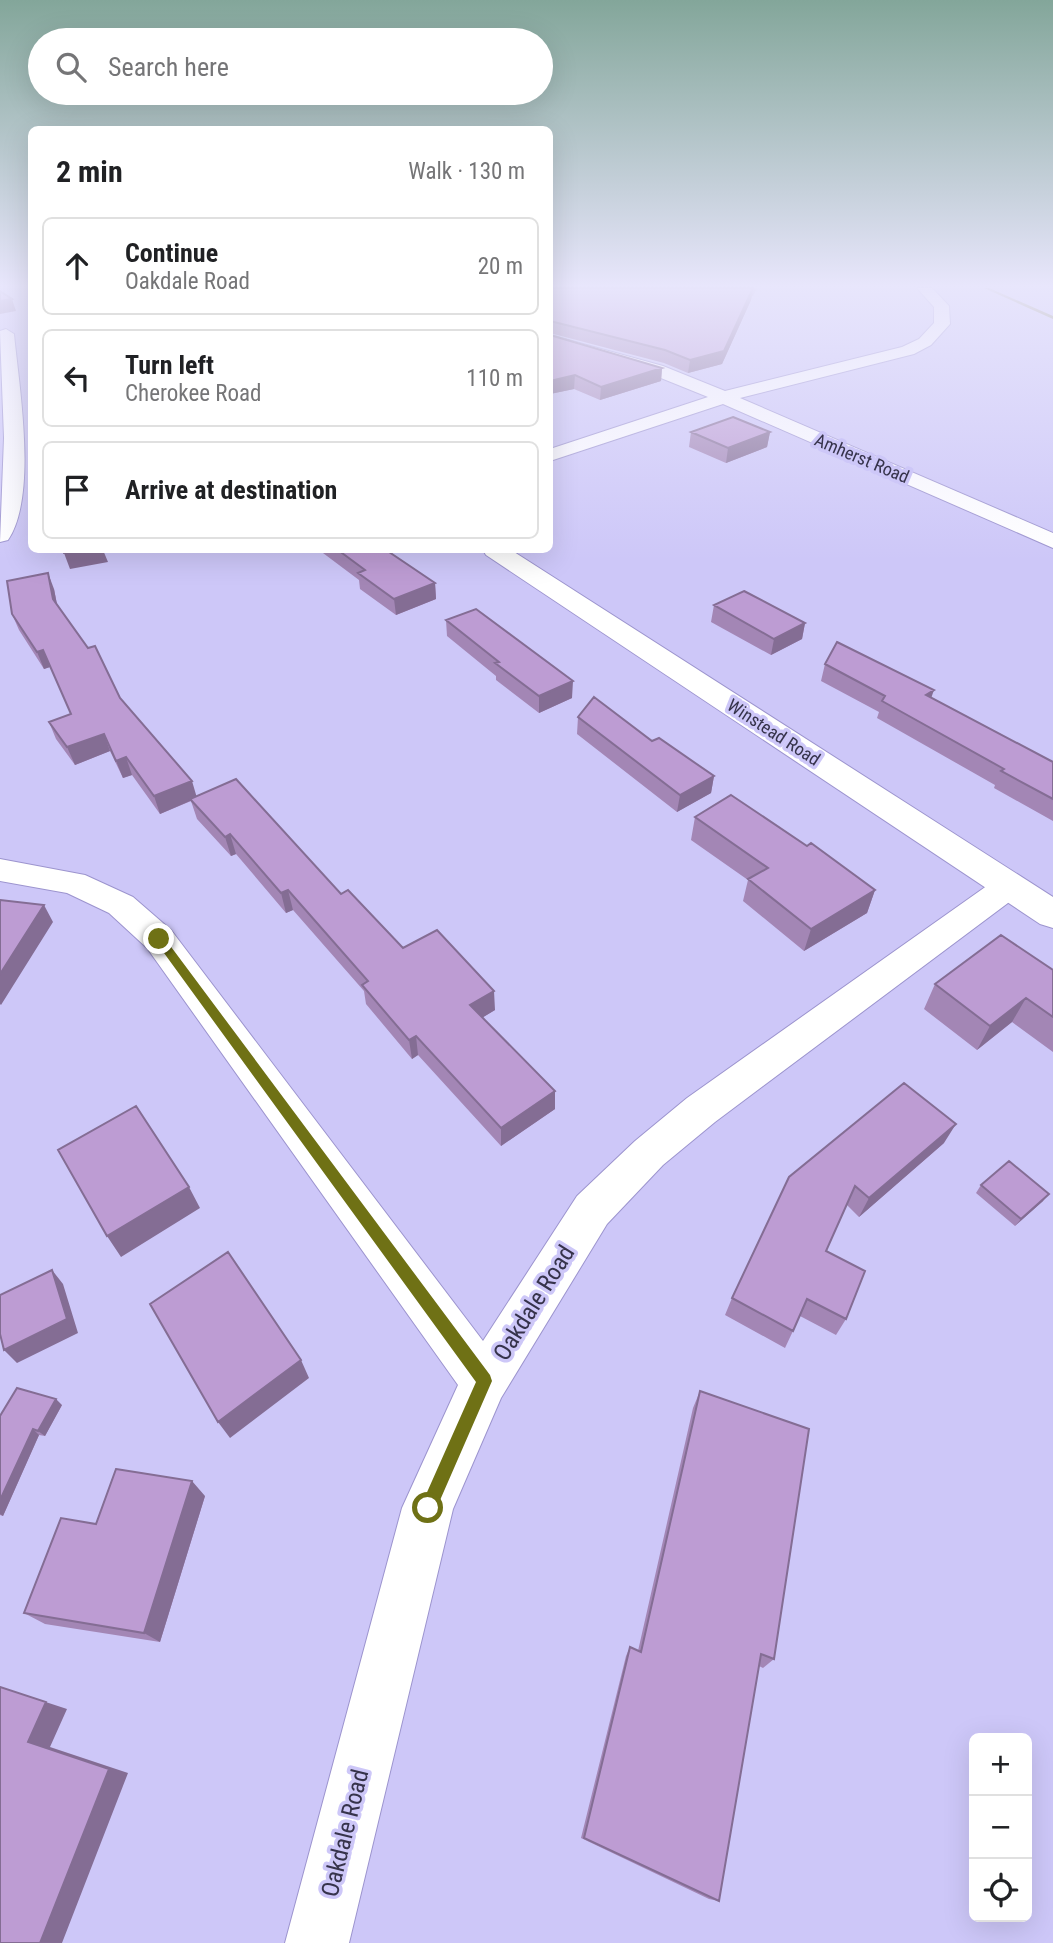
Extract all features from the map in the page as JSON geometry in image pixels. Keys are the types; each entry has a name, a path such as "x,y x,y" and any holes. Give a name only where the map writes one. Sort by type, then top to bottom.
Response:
{"street":[{"path":"0,535 6,526 12,500 10,379"},
{"name":"Amherst Road","path":"677,379 1053,541"},
{"path":"553,454 722,398 793,379"},
{"name":"Winstead Road","path":"500,553 1053,915"},
{"path":"0,870 74,883 121,905 159,939 484,1381"},
{"name":"Oakdale Road","path":"317,1943 428,1508 484,1381 592,1210 649,1153 701,1111 1009,886"}],"building":[{"path":"583,379 628,379 601,387"},
{"path":"733,417 770,432 728,448 691,432"},
{"path":"342,553 390,553 435,583 394,599 358,573 365,570"},
{"path":"48,573 53,599 88,648 95,646 120,698 192,781 154,796 126,757 116,761 104,734 67,747 49,722 71,714 43,650 37,652 12,614 7,581"},
{"path":"744,591 805,623 774,639 714,605"},
{"path":"476,609 573,681 539,696 495,663 499,662 446,620"},
{"path":"837,642 934,690 926,695 1053,762 1053,799 882,701 885,696 825,664"},
{"path":"594,697 652,741 659,738 714,776 680,795 578,717"},
{"path":"236,779 341,894 348,890 403,948 437,930 494,991 470,1005 555,1091 501,1128 416,1036 409,1040 362,985 368,981 288,890 281,893 230,834 225,837 190,799"},
{"path":"731,795 807,846 811,843 875,890 811,929 748,879 768,868 695,817"},
{"path":"0,900 44,905 0,974"},
{"path":"1001,935 1053,970 1053,1017 1026,998 990,1026 935,984"},
{"path":"904,1083 956,1124 869,1198 855,1186 826,1251 865,1271 846,1319 807,1299 793,1331 732,1298 789,1177"},
{"path":"136,1106 189,1187 107,1236 58,1150"},
{"path":"1009,1161 1049,1194 1021,1219 981,1185"},
{"path":"228,1252 301,1360 218,1422 150,1304"},
{"path":"52,1270 67,1319 4,1350 0,1334 0,1295"},
{"path":"17,1388 56,1399 38,1431 33,1429 0,1500 0,1416"},
{"path":"700,1391 809,1429 774,1659 761,1654 719,1901 584,1838 630,1647 641,1652"},
{"path":"116,1469 192,1481 144,1633 24,1613 61,1518 96,1524"},
{"path":"0,1687 46,1702 28,1742 109,1769 40,1943 0,1943"}],"route":[{"path":"159,939 484,1381 428,1508"}]}
